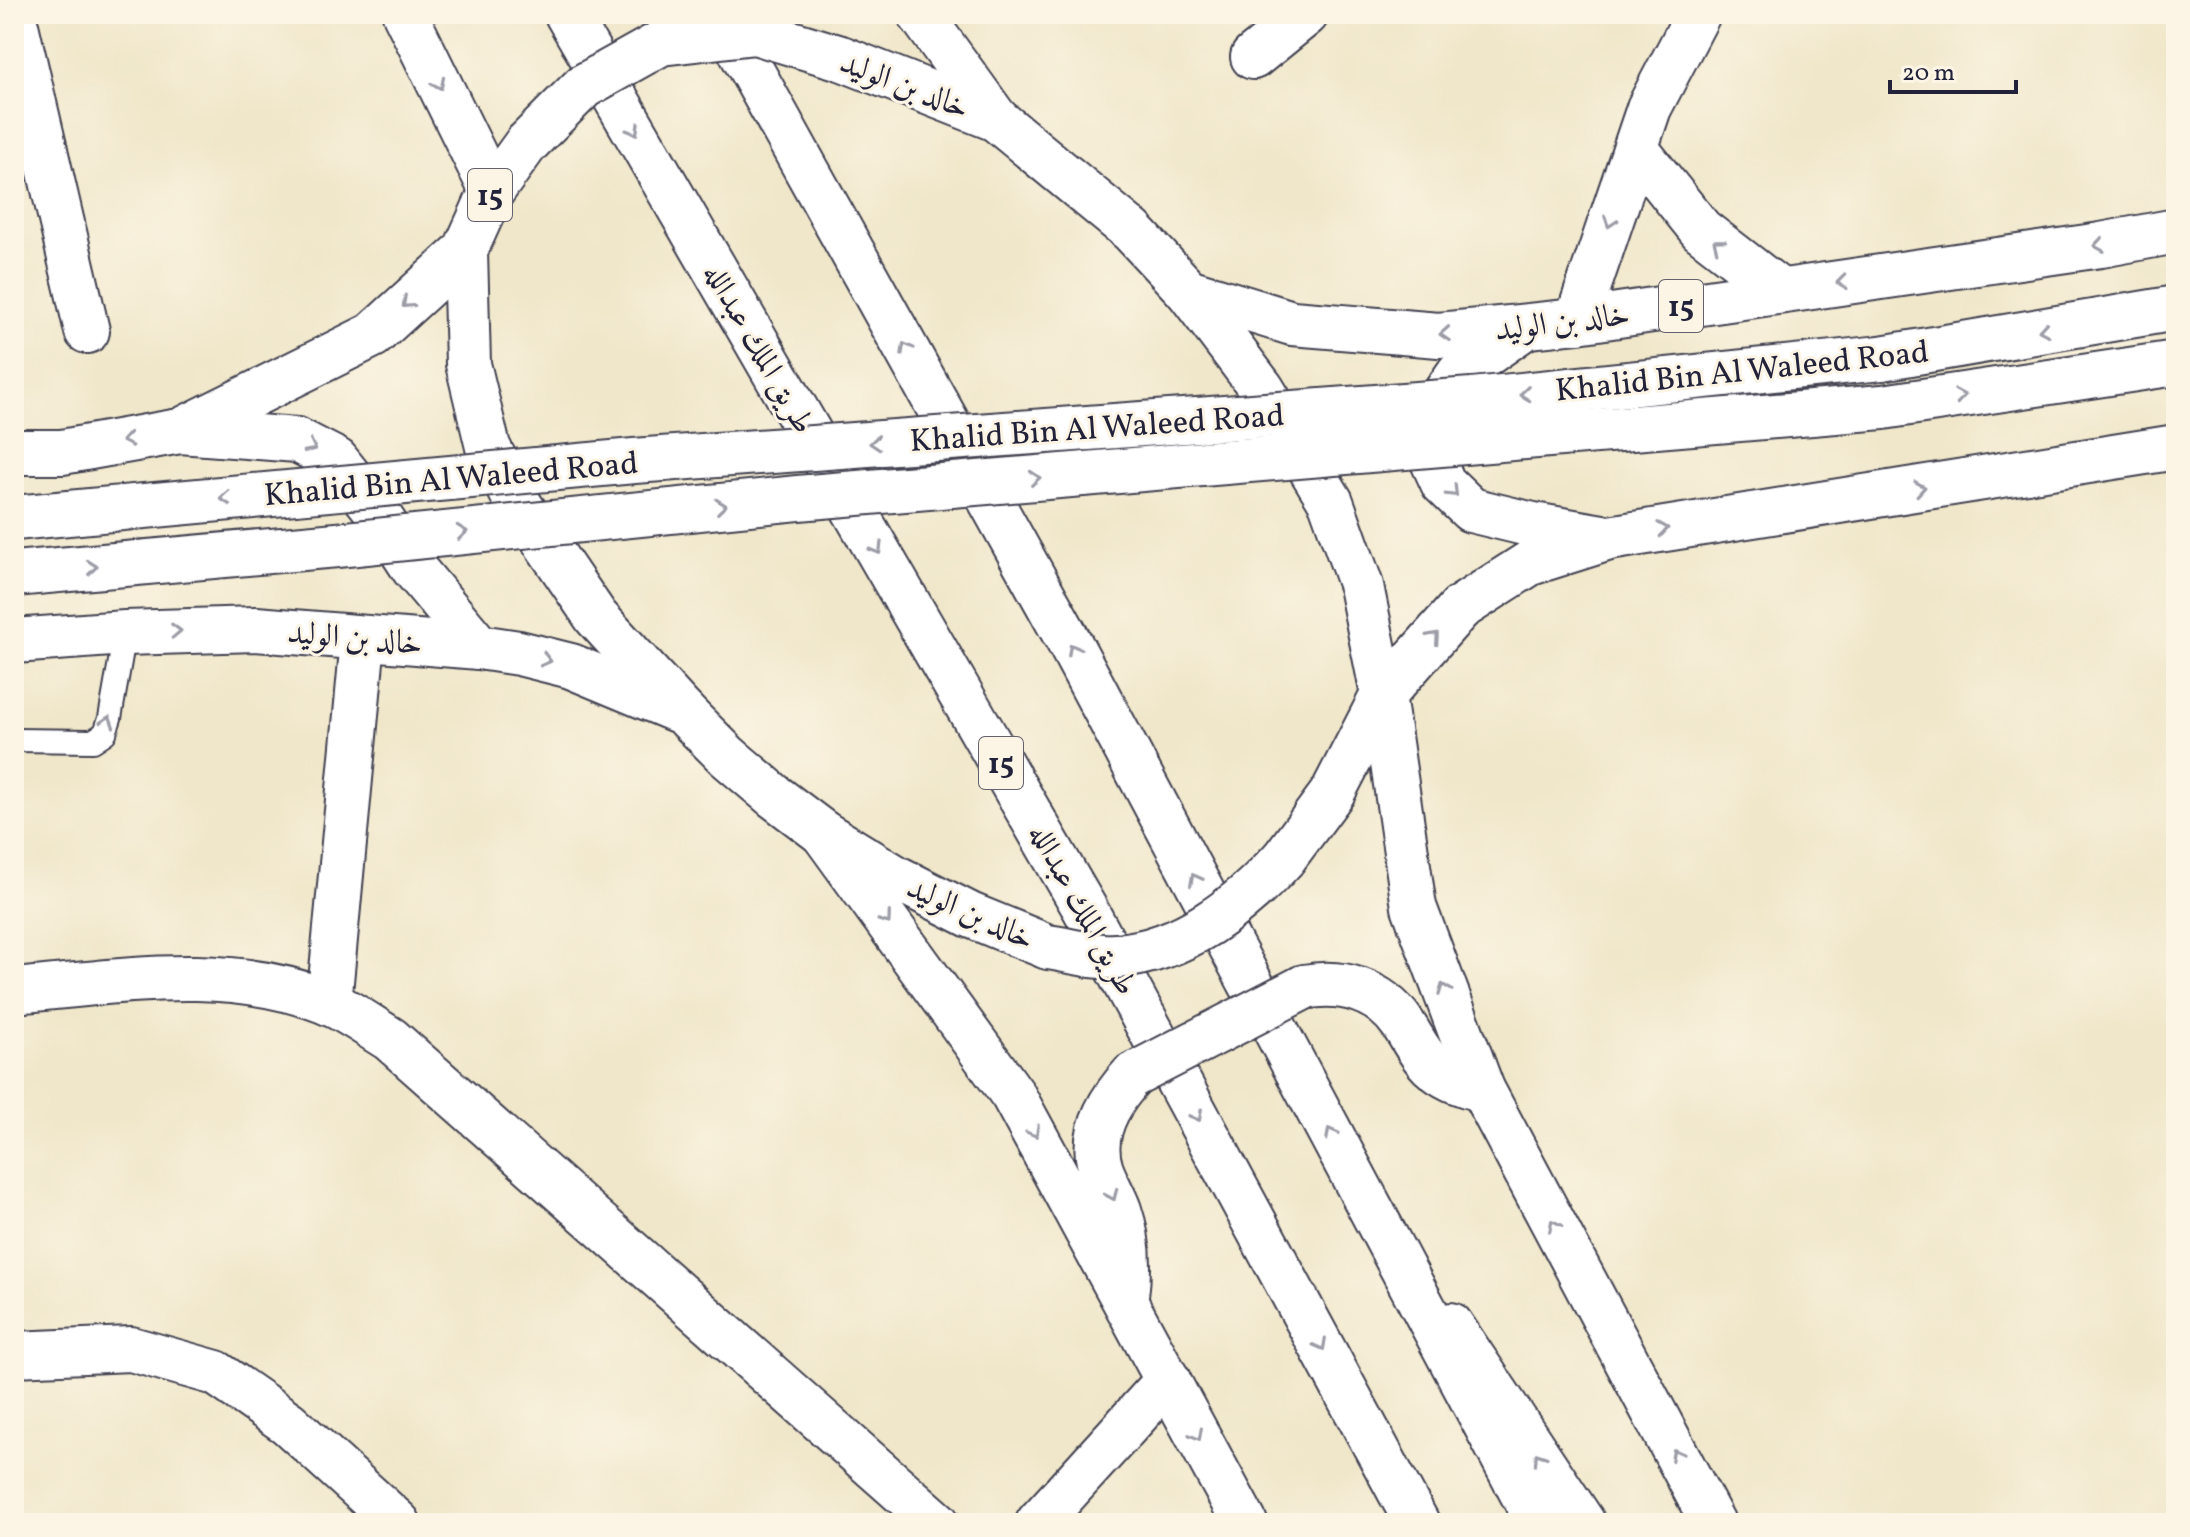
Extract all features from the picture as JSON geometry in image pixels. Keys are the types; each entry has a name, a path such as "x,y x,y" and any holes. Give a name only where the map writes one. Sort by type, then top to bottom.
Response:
{"main road":[{"path":"405,14 492,191"},
{"name":"طريق الملك عبدالله","path":"567,14 1085,909 1417,1523"},
{"path":"720,14 1068,640 1538,1523"},
{"path":"920,14 996,119"},
{"path":"1253,57 1306,14"},
{"path":"1577,321 1649,108 1698,14"},
{"path":"14,17 87,331"},
{"name":"خالد بن الوليد","path":"14,452 62,452 180,431 373,335 465,251 492,191 526,144 584,86 661,43 755,32 841,58 996,119 1132,231 1188,291 1262,389 1331,502 1361,586 1383,695"},
{"path":"1636,149 1701,230 1780,291"},
{"name":"خالد بن الوليد","path":"1188,291 1292,323 1439,335 1577,321 2101,245 2176,231"},
{"name":"خالد بن الوليد","path":"465,251 468,364 488,447 513,495 596,617 684,713 727,756 823,833 907,884 970,915 1048,947 1115,956 1179,938 1237,905 1284,858 1333,792 1383,695 1460,608 1530,563 1609,538 2176,447"},
{"name":"Khalid Bin Al Waleed Road","path":"14,518 634,461 1472,400 1881,358 2176,308"},
{"name":"15","path":"1528,326 1459,373 1430,415 1431,457 1443,483 1471,510 1609,538"},
{"name":"Khalid Bin Al Waleed Road","path":"14,574 337,545 813,496 1883,407 2176,363"},
{"path":"180,431 297,440 336,460 372,505 414,569 479,647"},
{"name":"خالد بن الوليد","path":"14,641 125,633 256,629 479,647 571,666 684,713"},
{"path":"329,1003 363,640"},
{"path":"1383,695 1414,907 1482,1089 1713,1523"},
{"path":"823,833 1013,1095 1245,1523"},
{"path":"14,991 198,976 269,984 329,1003 390,1039 937,1523"},
{"path":"1125,1301 1129,1276 1126,1239 1118,1206 1101,1170 1096,1147 1108,1108 1133,1075 1304,987 1323,983 1361,990 1377,999 1403,1023 1420,1054 1433,1067 1447,1078 1482,1089"},
{"path":"1362,1192 1583,1523"},
{"path":"14,1354 131,1349 216,1373 288,1423 398,1523"},
{"path":"1038,1523 1168,1380"}],"lane":[{"path":"14,740 93,741 105,733 125,633"}]}
